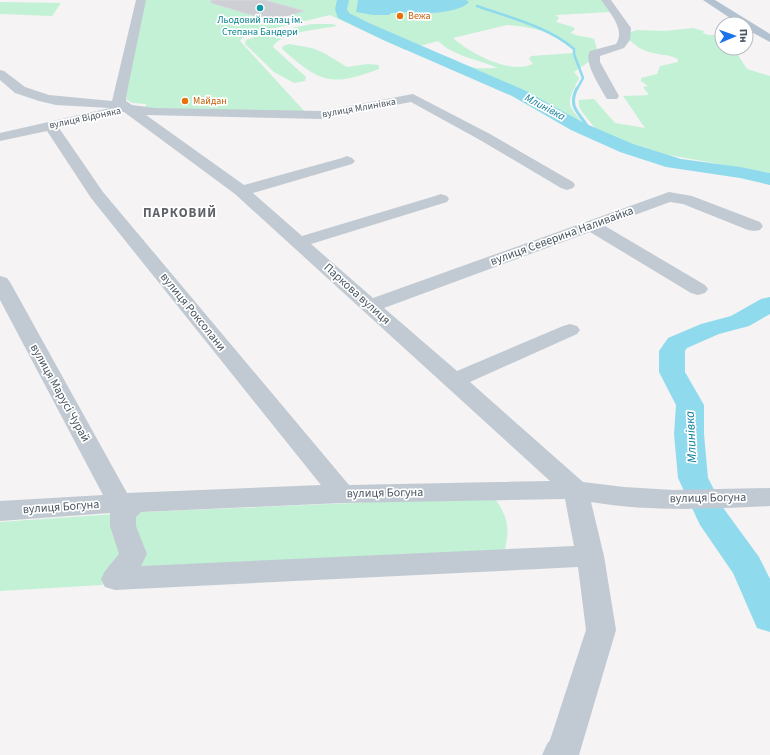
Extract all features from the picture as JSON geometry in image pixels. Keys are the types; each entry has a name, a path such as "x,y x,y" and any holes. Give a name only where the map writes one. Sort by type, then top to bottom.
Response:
{"main road":[{"path":"708,0 770,39"}],"street":[{"name":"вулиця Відоняка","path":"128,109 119,102 120,92 141,0"},
{"path":"606,0 625,28 624,40 620,46 594,54 594,62 612,96"},
{"path":"1,77 20,90 44,98 56,101 109,104 128,109"},
{"name":"вулиця Млинівка","path":"128,109 155,112 322,115 413,98 567,185"},
{"name":"вулиця Відоняка","path":"0,137 128,109"},
{"name":"Паркова вулиця","path":"128,109 241,191 576,490"},
{"name":"вулиця Роксолани","path":"50,125 97,195 342,494"},
{"path":"241,191 347,161"},
{"name":"вулиця Северина Наливайка","path":"370,306 669,197 686,199 754,226"},
{"path":"299,242 441,199"},
{"path":"592,226 698,289"},
{"name":"вулиця Марусі Чурай","path":"0,282 128,503"},
{"path":"454,381 570,330"},
{"path":"559,755 564,750 601,630 590,556 576,490"},
{"name":"вулиця Богуна","path":"0,511 128,503 342,494 576,490 607,496 686,500 770,497"},
{"path":"128,503 123,514 123,526 133,554 127,566 115,579 590,556"}],"green space":[{"path":"144,0 601,0 610,12 556,15 559,18 556,22 575,29 571,33 594,39 597,49 592,54 590,61 574,72 579,78 570,98 570,103 574,112 585,126 556,112 529,95 515,95 424,55 438,54 476,68 498,68 452,51 438,41 405,50 330,15 245,35 240,41 306,113 145,109 146,104 133,103 127,100 126,94","holes":["507,25 529,28 553,34 560,37 574,49 574,53 531,56 529,59 533,64 524,67 513,67 502,65 480,56 453,38"]},
{"path":"0,2 61,3 52,16 0,14"},
{"path":"312,24 333,24 337,26 292,35 277,42 273,47 306,77 305,81 294,83 274,72 245,44 246,40 263,34"},
{"path":"693,28 704,31 703,33 708,35 714,35 714,56 739,56 747,69 770,76 770,173 646,151 596,131 582,112 579,100 594,99 615,123 645,128 623,96 649,95 643,87 648,86 641,81 641,78 657,74 660,66 678,62 678,59 643,50 627,38 628,33 637,30 664,31"},
{"path":"289,44 312,48 324,53 347,67 368,64 379,65 379,69 349,78 337,80 327,78 317,75 307,69 282,49 283,46"},
{"path":"494,497 503,512 507,524 507,537 504,554 115,579 102,585 0,591 0,522 144,512"}],"water":[{"path":"358,0 466,0 469,2 458,9 450,11 423,14 410,14 409,12 391,13 389,15 373,15 356,12"}],"building":[{"name":"Льодовий палац ім. Степана Бандери","path":"211,0 265,0 304,11 272,21 211,3"}],"waterway":[{"name":"Млинівка","path":"343,0 341,9 343,15 386,36 518,93 554,114 614,143 639,153 681,165 740,172 770,179"},
{"path":"477,6 540,29 564,41 574,49 574,54 583,78 577,89"},
{"path":"577,88 574,95 574,107 590,132"},
{"name":"Млинівка","path":"770,304 740,321 710,329 677,343 672,351 672,372 690,405 689,434 693,478 711,516 747,567 770,617"}],"place":[{"name":"Льодовий палац ім. Степана Бандери","path":"260,8"},
{"name":"Вежа","path":"400,16"},
{"name":"Майдан","path":"185,101"}],"district":[{"name":"ПАРКОВИЙ","path":"180,213"}]}
